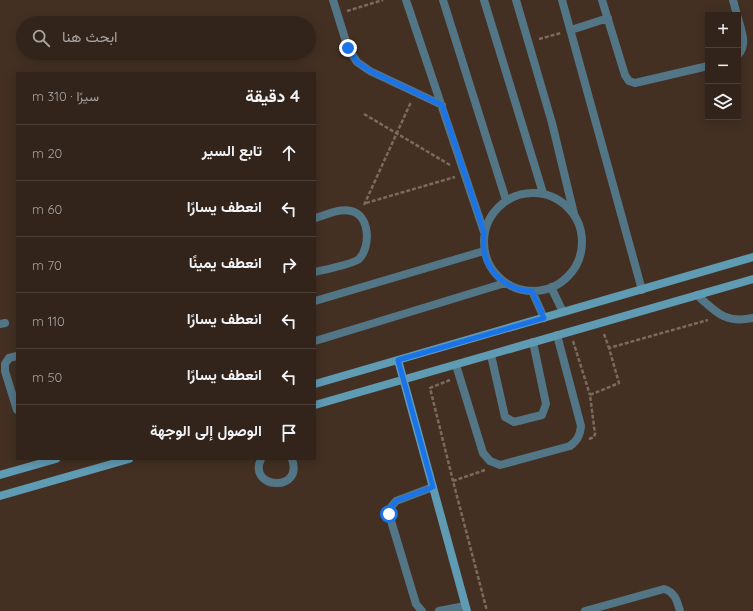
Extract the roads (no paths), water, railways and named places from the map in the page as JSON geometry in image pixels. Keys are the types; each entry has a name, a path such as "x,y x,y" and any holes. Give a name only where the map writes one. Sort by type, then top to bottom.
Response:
{"street":[{"path":"316,384 753,257"},
{"path":"316,405 753,279"},
{"path":"398,360 466,609"},
{"path":"0,475 33,462 48,460"},
{"path":"0,496 126,460"}],"lane":[{"path":"333,0 348,48 357,62 370,71 442,105"},
{"path":"406,0 484,232 484,251 492,269 505,283 523,291 542,291 560,284 574,270 582,252 582,233 575,215 552,123 516,0"},
{"path":"443,0 506,200"},
{"path":"484,0 543,193"},
{"path":"562,0 642,290"},
{"path":"602,0 625,75 629,80 635,83 705,67"},
{"path":"733,0 736,12"},
{"path":"571,30 608,18"},
{"path":"741,29 743,37 741,52"},
{"path":"484,232 492,214 506,200 524,193 543,193 561,201 575,215"},
{"path":"316,218 342,210 358,214 364,222 367,237 365,251 358,261 316,272"},
{"path":"316,301 484,251"},
{"path":"316,341 505,283"},
{"path":"551,287 563,312"},
{"path":"532,291 544,318"},
{"path":"697,295 722,316 733,320 753,318"},
{"path":"456,365 483,453 490,461 500,465 570,446 576,442 580,435 581,426 557,335"},
{"path":"491,355 505,416 514,422 542,415 546,404 534,342"},
{"path":"16,356 9,358 5,364 5,371 16,407"},
{"path":"261,460 259,469 261,476 272,484 279,484 290,477 294,464 292,460"},
{"path":"422,611 416,604 389,514 391,507 396,501 433,487"},
{"path":"585,611 664,590 670,590 675,596 680,611"},
{"path":"439,611 466,609"}]}
